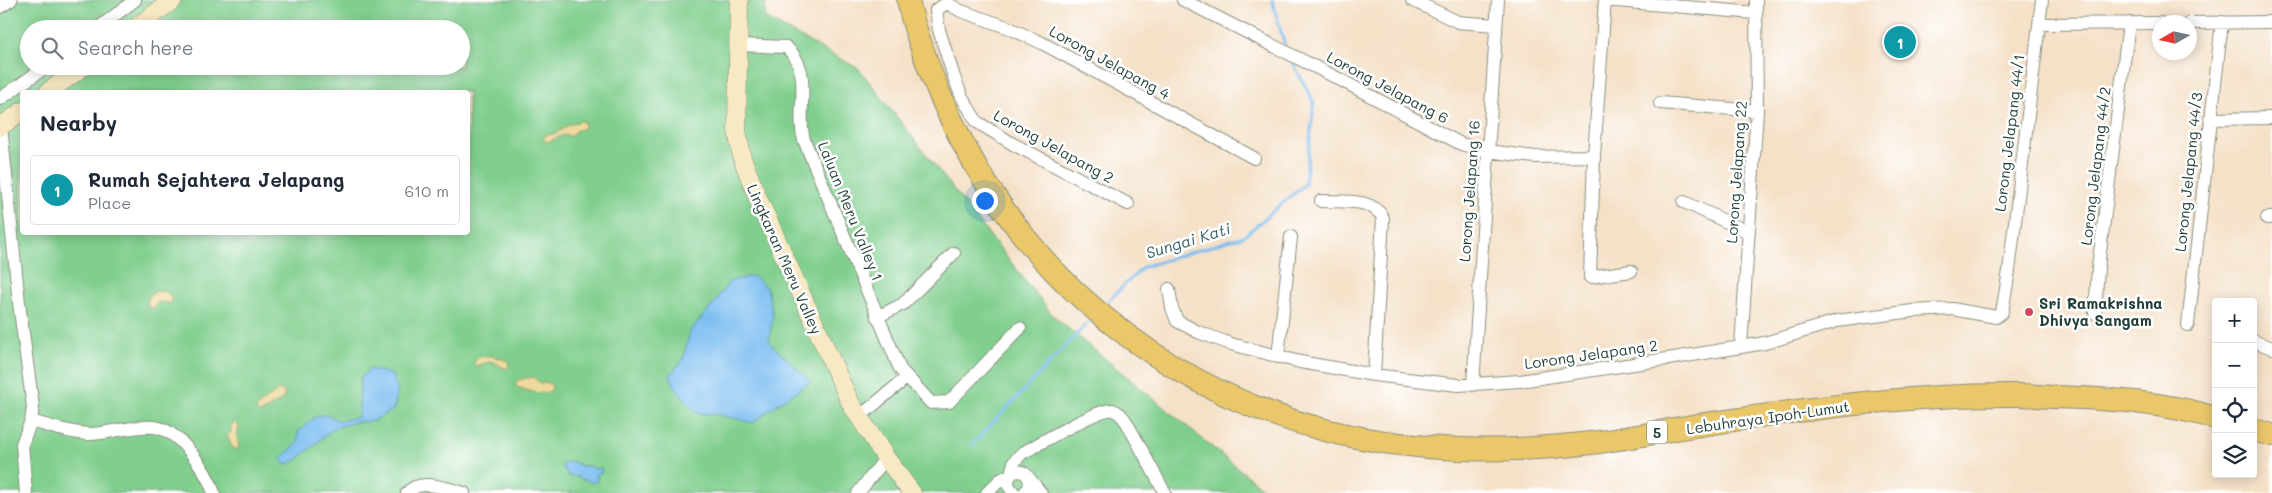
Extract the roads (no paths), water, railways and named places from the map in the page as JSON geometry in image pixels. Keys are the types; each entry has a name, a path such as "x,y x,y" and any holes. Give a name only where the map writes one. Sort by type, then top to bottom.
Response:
{"highway":[{"name":"Lebuhraya Ipoh-Lumut","path":"908,0 912,19 924,53 956,132 991,193 1028,242 1075,291 1120,330 1180,371 1215,390 1276,416 1342,435 1378,441 1426,446 1505,448 1598,442 1713,423 1838,407 1911,399 1968,396 2020,395 2139,401 2212,417"},
{"name":"Lebuhraya Ipoh-Lumut","path":"915,0 924,53"},
{"path":"2257,431 2272,435"}],"street":[{"path":"0,7 11,0"},
{"path":"109,20 135,0"},
{"path":"146,20 173,0"},
{"name":"Lingkaran Meru Valley","path":"740,0 737,130 742,158 798,290 858,418 912,493"},
{"name":"Lorong Jelapang 6","path":"1183,0 1461,144 1488,151 1535,156 1594,156"},
{"path":"1412,0 1458,22 1496,25"},
{"name":"Lorong Jelapang 16","path":"1473,385 1498,0"},
{"path":"1631,271 1590,277 1594,156 1605,0 1755,14"},
{"name":"Lorong Jelapang 22","path":"1741,346 1757,111 1756,0"},
{"name":"Lorong Jelapang 44/1","path":"2009,271 2042,0"},
{"name":"Lorong Jelapang 4","path":"946,1 961,11 1007,27 1042,43 1254,158"},
{"name":"Lorong Jelapang 2","path":"946,1 936,10 938,30 962,97 978,122 1013,144 1128,204"},
{"path":"2197,22 2272,22"},
{"name":"Lorong Jelapang 44/3","path":"2188,325 2222,22"},
{"name":"Lorong Jelapang 44/2","path":"2095,313 2098,268 2130,23"},
{"path":"2039,24 2152,23"},
{"name":"Laluan Meru Valley 1","path":"739,45 786,47 799,62 803,77 802,124 804,140 895,359 906,378 931,403 949,402 1020,328"},
{"path":"0,99 34,75"},
{"path":"49,90 59,75"},
{"path":"1660,103 1757,111"},
{"path":"20,112 0,127 19,303 33,407 32,421 22,444 26,493"},
{"path":"2210,119 2272,118"},
{"path":"1321,201 1366,204 1378,210 1383,218 1374,376"},
{"path":"1684,202 1748,232"},
{"path":"1278,356 1291,237"},
{"path":"878,317 903,304 954,253"},
{"name":"Lorong Jelapang 2","path":"1169,289 1174,315 1182,324 1231,344 1374,376 1473,385 1520,381 1741,346 1765,344 1837,321 1913,311 1952,309 1996,318 2002,312 2009,271"},
{"path":"2257,342 2272,348"},
{"path":"858,418 906,378"},
{"path":"1014,493 1008,485 1012,467 1018,457 1097,412 1113,410 1119,413 1127,423 1165,493"},
{"path":"32,421 91,434 147,427 162,429 170,433 189,450 205,472 214,493"},
{"path":"1024,493 1029,488 1026,462 1032,449"},
{"path":"858,493 886,458"},
{"path":"987,493 1000,480 1020,471 1029,476 1041,493"},
{"path":"407,493 415,486 425,485 464,493"}],"water":[{"path":"753,276 767,288 773,316 769,342 811,382 753,423 721,415 696,413 674,386 670,375 683,360 690,331 712,306 730,281"},
{"path":"370,369 391,374 398,389 394,409 373,421 356,422 334,428 298,459 286,465 281,458 298,443 298,432 315,417 328,415 339,421 358,417 361,377"},
{"path":"571,461 581,466 590,466 594,469 601,468 602,472 597,474 597,481 591,483 586,479 583,480 579,477 569,476 561,465"}],"waterway":[{"name":"Sungai Kati","path":"1272,0 1285,46"},
{"name":"Sungai Kati","path":"1103,306 1143,267 1244,236 1305,184 1314,103 1292,61"},
{"name":"Sungai Kati","path":"972,445 1092,318"}],"place":[{"name":"Rumah Sejahtera Jelapang","path":"1900,42"},
{"name":"Sri Ramakrishna Dhivya Sangam","path":"2029,312"}]}
